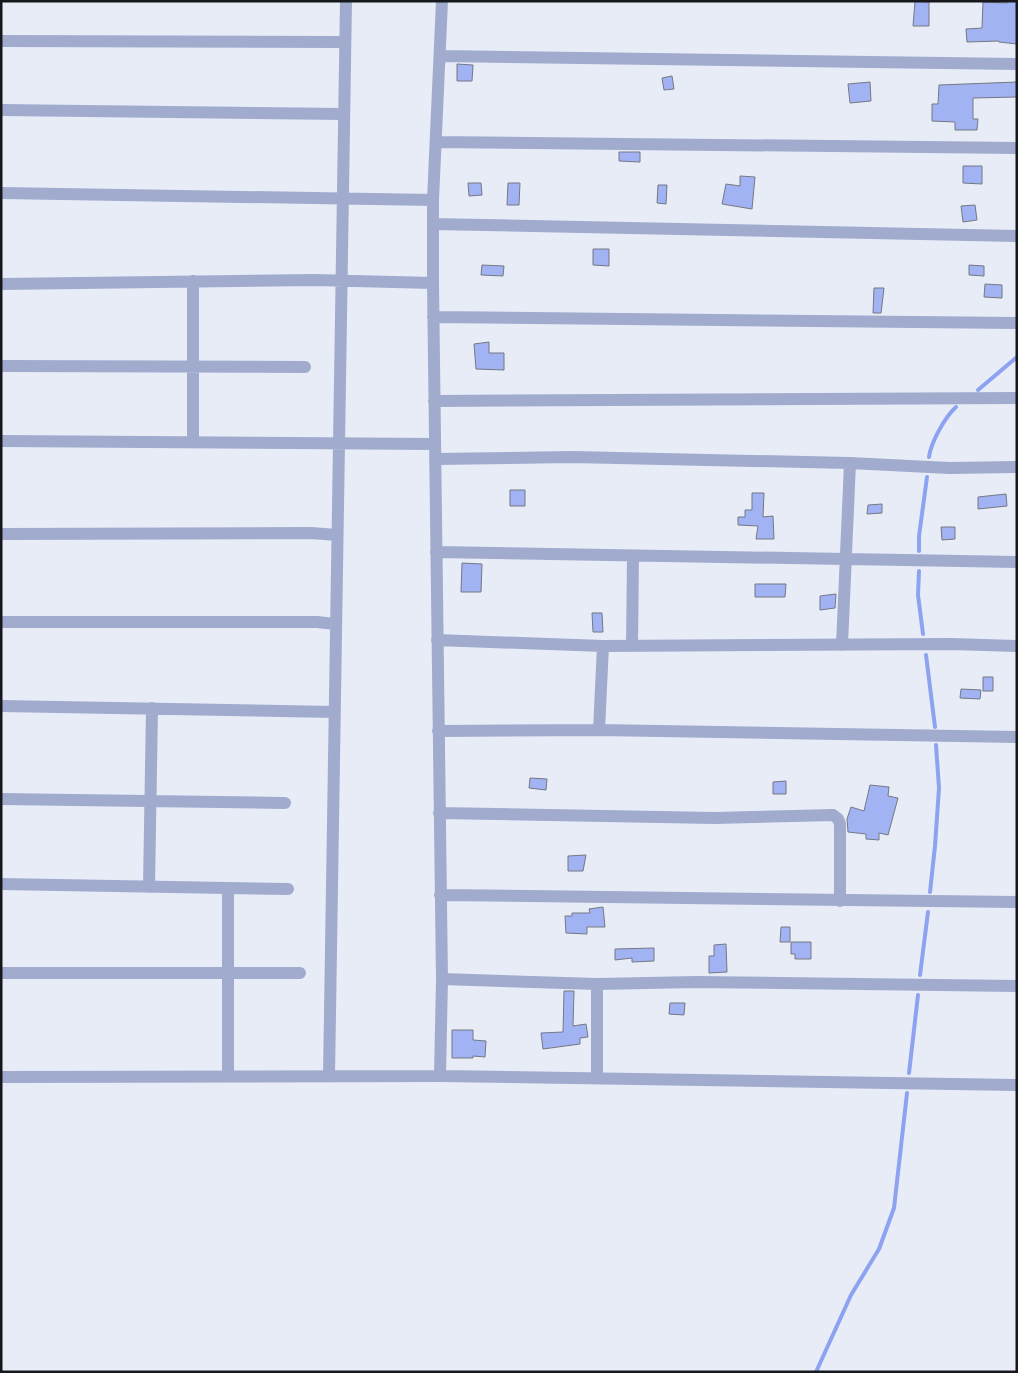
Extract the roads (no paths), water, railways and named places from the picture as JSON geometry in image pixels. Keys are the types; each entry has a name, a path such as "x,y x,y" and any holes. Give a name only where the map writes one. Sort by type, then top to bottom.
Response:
{"street":[{"path":"328,1076 346,1"},
{"path":"440,1076 442,979 433,200 442,1"},
{"path":"1,41 345,42"},
{"path":"440,56 1017,64"},
{"path":"1,110 344,114"},
{"path":"436,142 1017,148"},
{"path":"1,193 433,200"},
{"path":"433,224 1017,236"},
{"path":"193,281 193,442"},
{"path":"1,284 193,281 433,282"},
{"path":"433,317 1017,323"},
{"path":"1,366 305,367"},
{"path":"434,401 1017,398"},
{"path":"1,441 435,444"},
{"path":"435,459 572,457 949,468 1017,467"},
{"path":"842,645 850,464"},
{"path":"1,534 312,533 337,535"},
{"path":"436,552 1017,562"},
{"path":"632,646 633,556"},
{"path":"1,622 317,622 335,624"},
{"path":"437,640 602,646 1017,646"},
{"path":"599,730 602,646"},
{"path":"1,706 334,712"},
{"path":"149,887 152,708"},
{"path":"438,731 599,730 1017,736"},
{"path":"1,799 285,802"},
{"path":"439,813 714,818 833,815 840,824 840,901"},
{"path":"1,884 288,889"},
{"path":"228,888 228,1076"},
{"path":"440,895 1017,902"},
{"path":"1,973 300,973"},
{"path":"442,979 597,984 696,982 1017,986"},
{"path":"597,984 597,1077"},
{"path":"1,1077 597,1077 1017,1085"}],"waterway":[{"path":"978,390 1017,357"},
{"path":"929,457 939,430 956,407"},
{"path":"919,551 919,536 927,477"},
{"path":"919,571 918,595 923,634"},
{"path":"926,655 935,727"},
{"path":"930,892 939,788 936,745"},
{"path":"920,975 928,912"},
{"path":"909,1073 918,995"},
{"path":"816,1372 851,1295 879,1249 894,1208 907,1093"}]}
